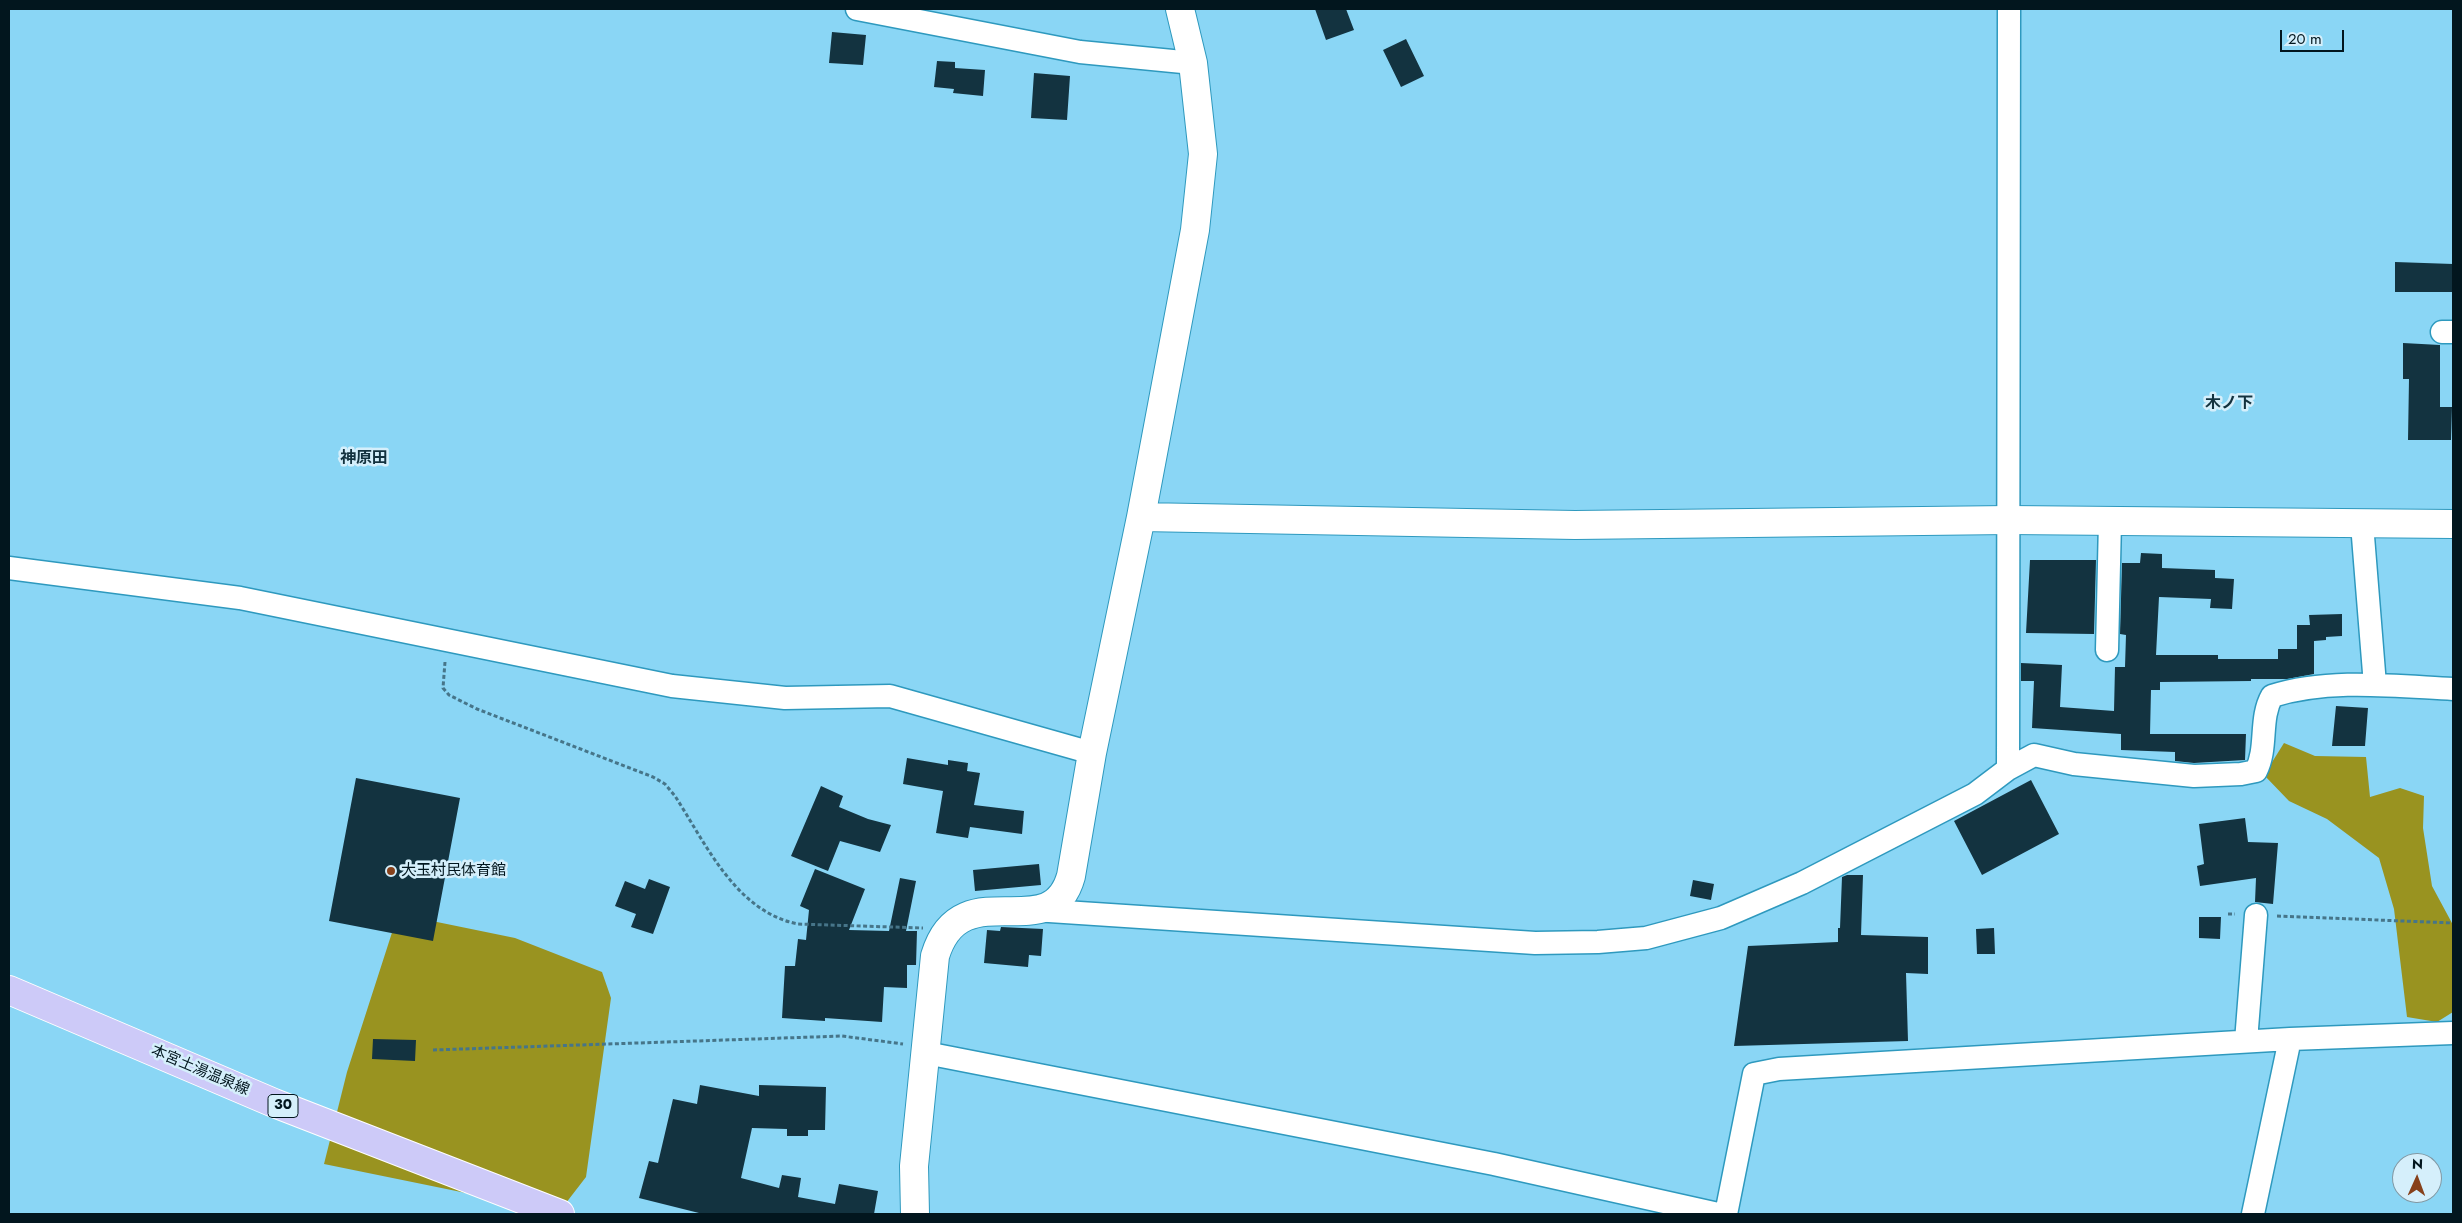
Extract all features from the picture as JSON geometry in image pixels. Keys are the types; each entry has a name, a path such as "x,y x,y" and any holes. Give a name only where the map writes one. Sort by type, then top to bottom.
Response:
{"main road":[{"name":"本宮土湯温泉線","path":"9,990 274,1103 560,1214"}],"street":[{"path":"857,9 1080,52 1193,63"},
{"path":"1034,910 1056,902 1068,886 1092,753 1142,516 1196,230 1203,154 1193,63 1180,9"},
{"path":"2008,769 2009,9"},
{"path":"1142,516 1575,525 2009,520 2453,524"},
{"path":"2107,650 2110,521"},
{"path":"2362,524 2375,685"},
{"path":"9,568 240,598 672,686 785,698 890,696 1092,753"},
{"path":"915,1214 916,1049 939,941 947,928 967,915 1034,910 1535,942 1598,942 1646,938 1721,918 1802,882 1975,794 2008,769 2034,755 2074,764 2194,776 2241,774 2256,771 2261,760 2265,708 2272,696 2292,690 2319,686 2375,685 2453,689"},
{"path":"2246,1041 2256,915"},
{"path":"1726,1214 1754,1074 1779,1069 2246,1041 2453,1032"},
{"path":"2253,1214 2290,1039"},
{"path":"916,1049 1485,1162 1718,1214"}],"path":[{"path":"447,639 443,677 445,692 477,709 656,778 675,796 735,887 754,906 783,921 798,924 947,928"},
{"path":"2228,914 2453,923"},
{"path":"433,1050 842,1036 916,1049"}],"shaded area":[{"path":"2284,743 2315,756 2366,757 2370,797 2400,788 2424,796 2423,828 2432,886 2453,925 2453,1012 2437,1022 2407,1017 2394,909 2379,858 2327,819 2289,801 2264,775"},
{"path":"398,914 515,938 602,972 611,998 586,1177 559,1212 324,1164 347,1072"}],"building":[{"path":"1315,9 1346,9 1354,30 1326,40"},
{"path":"832,32 866,35 863,65 829,63"},
{"path":"1406,39 1424,76 1401,87 1383,50"},
{"path":"937,61 955,62 955,68 985,70 983,96 953,93 954,89 934,87"},
{"path":"1034,73 1070,76 1067,120 1031,118"},
{"path":"2395,262 2453,264 2453,292 2395,292"},
{"path":"2403,343 2440,345 2440,407 2452,407 2451,440 2408,440 2409,379 2403,379"},
{"path":"2141,553 2162,554 2162,568 2215,570 2215,578 2234,579 2232,609 2210,608 2211,599 2159,597 2156,655 2218,655 2218,659 2278,659 2278,649 2297,649 2297,625 2310,625 2309,615 2342,614 2342,636 2326,637 2326,640 2314,641 2314,674 2287,679 2251,679 2251,681 2160,682 2160,690 2151,690 2150,734 2246,734 2245,760 2194,763 2175,761 2175,752 2121,750 2121,734 2032,728 2034,681 2021,681 2021,663 2062,665 2060,707 2114,711 2115,667 2125,667 2126,635 2120,634 2122,563 2140,563"},
{"path":"2030,560 2096,560 2094,634 2026,633"},
{"path":"2336,706 2368,708 2365,746 2332,746"},
{"path":"907,758 948,765 948,760 968,763 967,771 980,773 974,805 1024,811 1022,834 970,827 968,838 936,833 943,791 903,784"},
{"path":"356,778 460,798 433,941 329,921"},
{"path":"2031,780 2059,834 1982,875 1954,821"},
{"path":"821,786 843,796 839,807 868,819 891,825 880,852 840,841 828,871 791,856"},
{"path":"2245,818 2248,842 2278,843 2273,904 2255,902 2256,878 2200,886 2197,866 2204,864 2199,824"},
{"path":"1039,864 1041,885 975,891 973,870"},
{"path":"815,869 865,889 849,930 889,931 900,878 916,881 906,931 917,931 916,965 907,965 907,988 884,987 882,1022 825,1018 825,1021 782,1018 785,966 795,966 798,939 806,940 809,910 800,906"},
{"path":"1847,875 1863,875 1861,935 1928,937 1928,974 1906,973 1908,1041 1734,1046 1748,946 1838,942 1842,877"},
{"path":"649,879 670,887 653,934 631,927 636,914 615,906 625,881 645,889"},
{"path":"1693,880 1714,884 1711,900 1690,896"},
{"path":"2199,917 2221,917 2220,939 2199,938"},
{"path":"1001,927 1043,929 1041,956 1029,955 1028,967 984,963 987,930 1000,931"},
{"path":"1994,928 1995,954 1977,954 1976,929"},
{"path":"373,1039 416,1040 415,1061 372,1059"},
{"path":"700,1085 759,1096 759,1085 826,1087 825,1130 808,1130 808,1136 787,1136 787,1129 752,1128 741,1178 779,1188 782,1175 801,1178 798,1197 835,1204 839,1184 878,1191 874,1214 703,1214 639,1198 649,1161 658,1163 673,1099 697,1104"}],"place":[{"name":"大玉村民体育館","path":"391,871"}],"district":[{"name":"木ノ下","path":"2229,404"},
{"name":"神原田","path":"364,459"}]}
